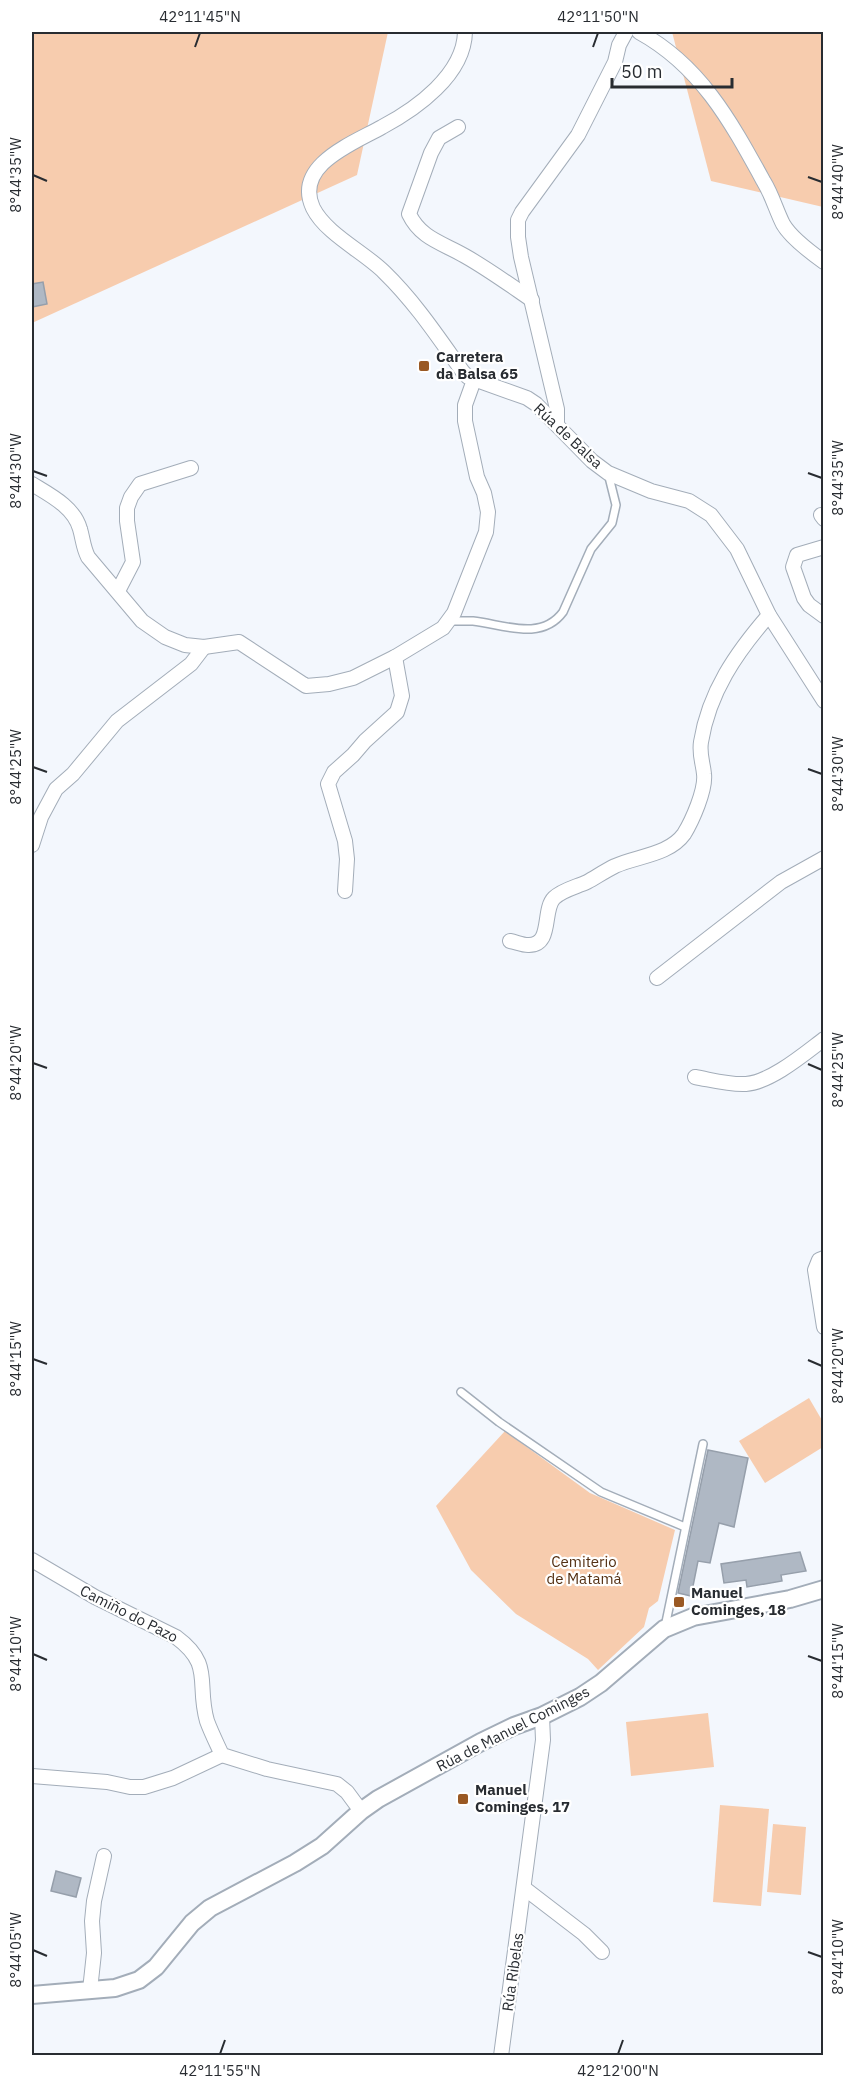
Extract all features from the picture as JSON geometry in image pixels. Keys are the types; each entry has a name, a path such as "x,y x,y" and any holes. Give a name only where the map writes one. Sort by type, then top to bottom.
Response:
{"street":[{"name":"Rúa de Balsa","path":"465,32 461,52 455,66 443,80 406,112 331,157 313,176 309,194 313,208 322,220 401,288 463,372 474,380 526,398 545,411 592,461 608,473 651,491 689,501 711,515 737,549 769,615 824,701"},
{"path":"556,424 557,409 521,256 518,220 528,201 578,135 615,62 619,45 626,32"},
{"path":"639,32 684,63 715,98 766,184 784,226 813,254 824,261"},
{"path":"458,127 439,138 430,153 409,214 418,230 429,238 464,255 532,300"},
{"path":"32,484 53,497 74,516 80,528 82,545 88,557 142,621 165,637 185,645 204,647 239,642 306,686 329,684 354,678 395,657 443,628 454,613 486,532 488,512 484,493 477,477 465,421 465,405 474,380"},
{"path":"118,591 132,562 127,521 131,497 140,484 191,468"},
{"path":"824,547 797,555 793,567 804,598 809,605 824,616"},
{"path":"510,941 529,945 541,939 545,932 547,910 554,897 615,866 667,848 677,842 697,804 704,784 700,745 713,696 732,665 769,615"},
{"path":"32,845 41,817 56,789 73,774 117,721 191,664 204,647"},
{"path":"345,891 347,859 345,842 328,784 334,772 397,712 402,696 395,657"},
{"path":"657,978 773,888 824,858"},
{"path":"695,1077 748,1084 763,1080 824,1039"},
{"path":"824,1258 819,1260 815,1270 824,1326"},
{"name":"Camiño do Pazo","path":"32,1560 95,1597 176,1637 188,1646 198,1659 202,1673 207,1720 222,1755"},
{"name":"Rúa de Manuel Cominges","path":"32,1995 115,1988 140,1980 156,1967 192,1923 210,1908 322,1846 378,1799 480,1742 542,1716 601,1683 664,1629 693,1617 790,1599 824,1589"},
{"name":"Rúa Ribelas","path":"501,2055 543,1740 542,1716"},
{"path":"32,1776 107,1782 130,1788 144,1787 173,1778 222,1755 267,1769 337,1784 352,1798 361,1811"},
{"path":"90,1990 94,1901 104,1856"},
{"path":"524,1888 584,1934 602,1953"}],"lane":[{"path":"448,621 474,621 522,630 538,628 558,618 563,612 591,549 612,523 616,505 608,473"},
{"path":"461,1392 499,1422 601,1492 685,1527"},
{"path":"664,1629 703,1444"}],"green space":[{"path":"32,32 388,32 357,175 32,323"},
{"path":"672,32 823,32 823,207 711,181"},
{"path":"809,1398 823,1422 823,1447 765,1483 739,1441"},
{"name":"Cemiterio de Matamá","path":"505,1431 590,1493 675,1530 658,1601 649,1608 644,1627 598,1670 588,1659 516,1614 471,1570 436,1506"},
{"path":"708,1713 714,1767 631,1776 626,1722"},
{"path":"720,1805 769,1809 761,1906 713,1902"},
{"path":"773,1824 806,1827 801,1895 767,1892"}],"building":[{"path":"43,282 47,304 32,307 32,284"},
{"path":"708,1450 748,1458 734,1527 719,1523 710,1563 698,1561 691,1596 678,1593"},
{"path":"800,1552 806,1571 781,1575 782,1581 747,1587 746,1580 724,1583 721,1564"},
{"path":"56,1871 81,1878 76,1897 51,1891"}],"place":[{"name":"Carretera da Balsa 65","path":"424,366"},
{"name":"Manuel Cominges, 18","path":"679,1602"},
{"name":"Manuel Cominges, 17","path":"463,1799"}]}
